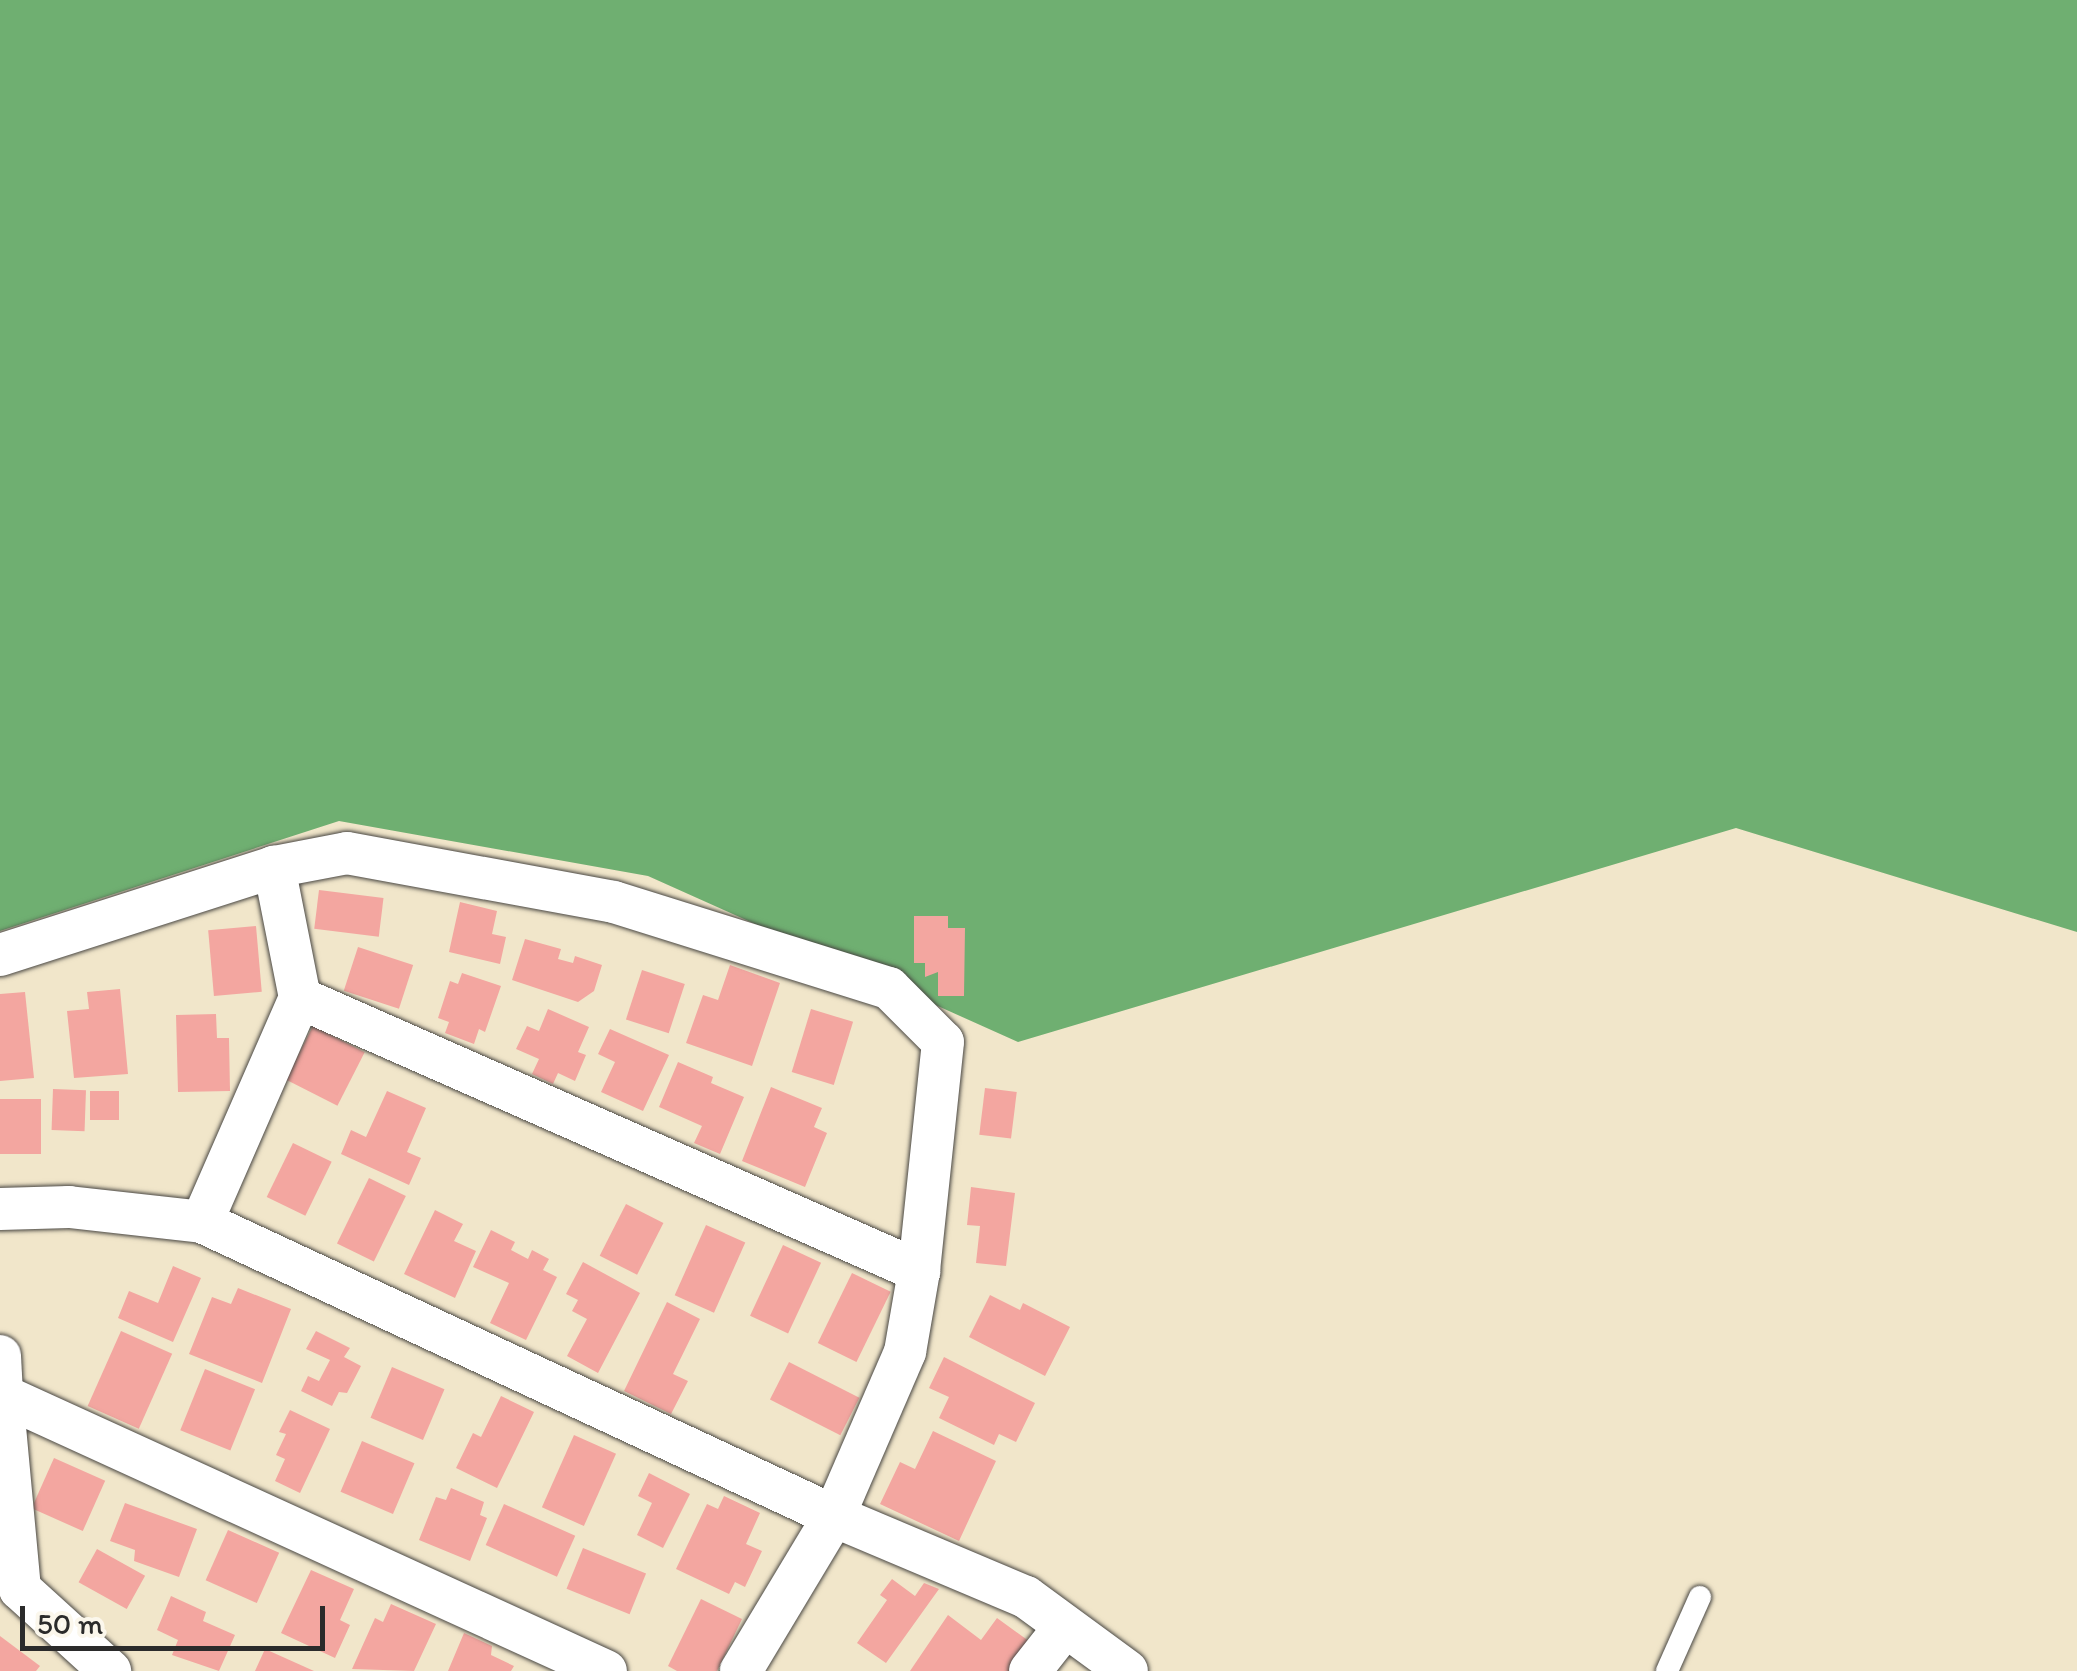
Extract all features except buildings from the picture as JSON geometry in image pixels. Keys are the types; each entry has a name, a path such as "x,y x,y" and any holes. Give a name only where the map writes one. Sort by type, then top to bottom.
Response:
{"street":[{"path":"0,954 274,867 347,853 614,902 889,988 943,1042 919,1271 904,1352 834,1516 741,1671"},
{"path":"202,1222 300,998 274,867"},
{"path":"300,998 919,1271"},
{"path":"0,1210 68,1208 202,1222 834,1516 1026,1597 1127,1671"},
{"path":"1,1376 20,1589 110,1671"},
{"path":"1,1376 606,1671"},
{"path":"1030,1671 1064,1628"}],"lane":[{"path":"1667,1671 1700,1597"}],"green space":[{"path":"0,0 2077,0 2077,932 1736,828 1018,1042 648,876 339,821 0,931"}]}
